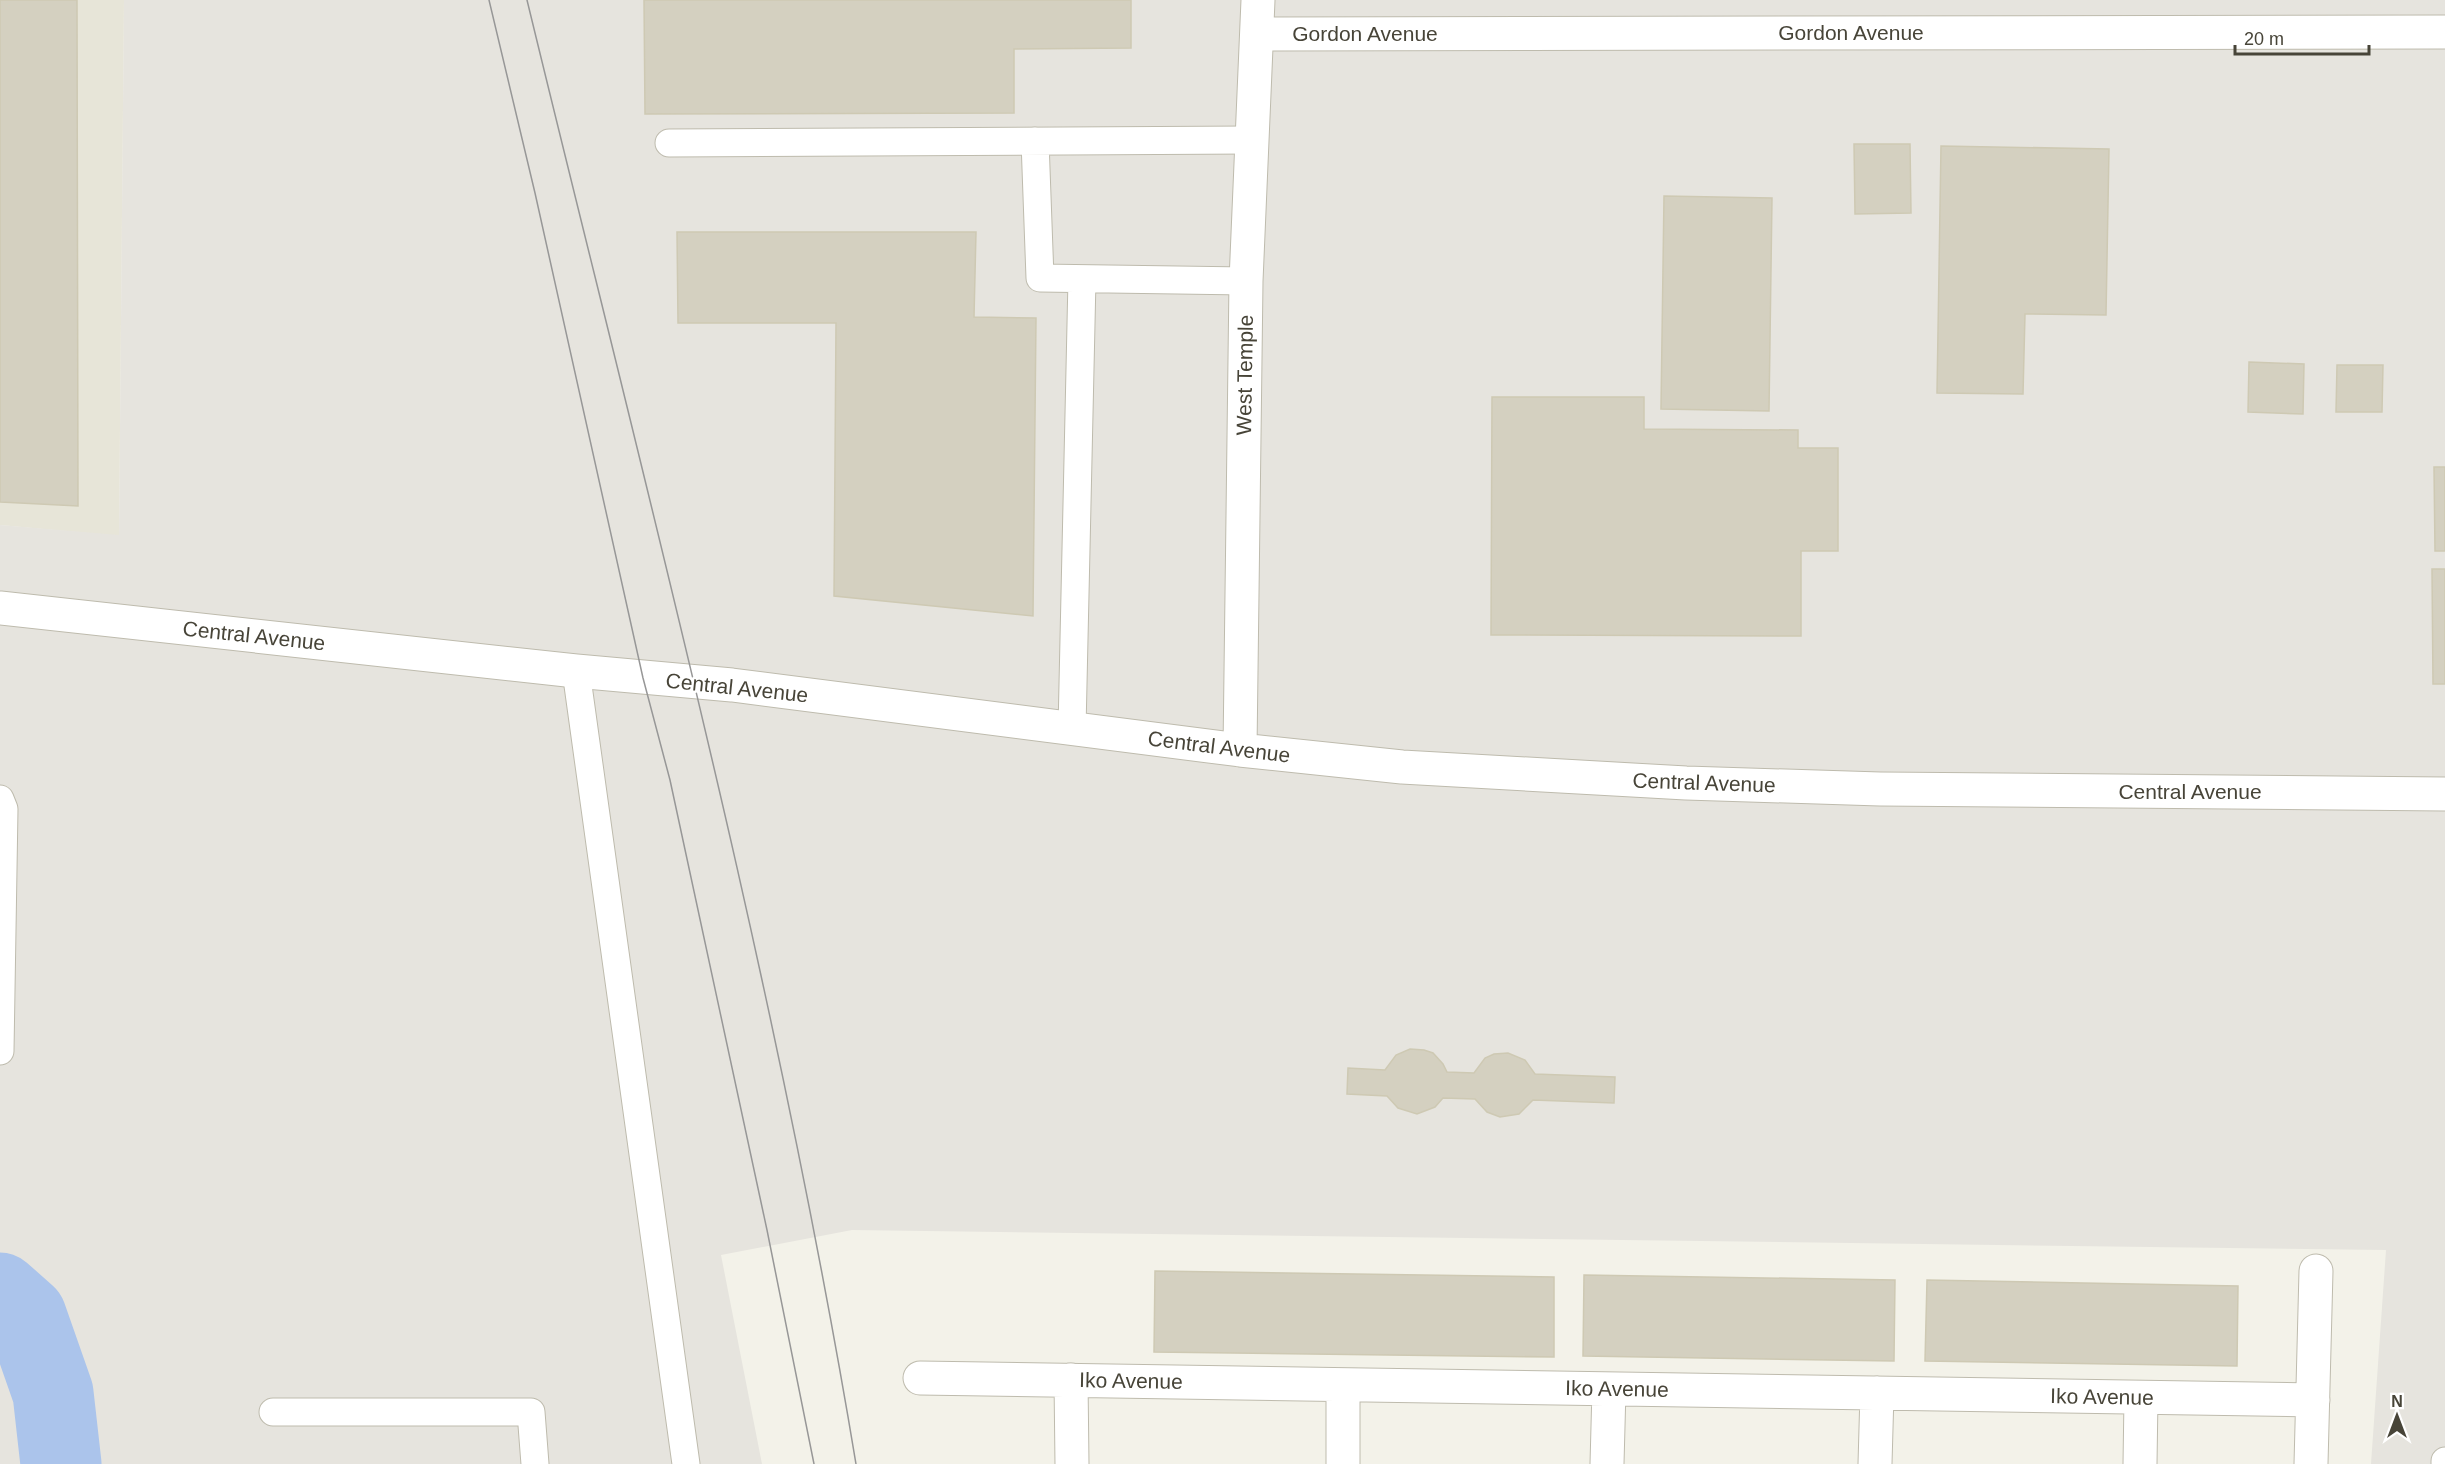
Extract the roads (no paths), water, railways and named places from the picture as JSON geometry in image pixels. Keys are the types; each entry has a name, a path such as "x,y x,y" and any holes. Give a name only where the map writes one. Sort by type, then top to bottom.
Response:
{"street":[{"name":"West Temple","path":"1240,750 1246,281 1258,0"},
{"name":"Gordon Avenue","path":"1257,34 2445,32"},
{"name":"Central Avenue","path":"0,608 732,686 1240,750 1402,767 1686,783 1880,789 2445,794"},
{"path":"2311,1464 2316,1271"},
{"name":"Iko Avenue","path":"920,1378 2313,1400"},
{"path":"1071,1380 1072,1464"},
{"path":"1343,1384 1343,1464"},
{"path":"1607,1464 1609,1389"},
{"path":"1875,1464 1877,1394"},
{"path":"2140,1464 2141,1398"}],"lane":[{"path":"669,143 1252,140"},
{"path":"1035,141 1040,278 1246,281"},
{"path":"1072,729 1082,279"},
{"path":"576,671 686,1464"},
{"path":"0,799 4,809 0,1051"},
{"path":"273,1412 531,1412 536,1464"}],"waterway":[{"path":"0,1293 26,1316 53,1393 61,1464"}],"tram line":[{"path":"489,0 535,193 643,678 670,780 767,1230 814,1464"},
{"path":"527,0 705,729 747,912 787,1095 856,1464"}]}
